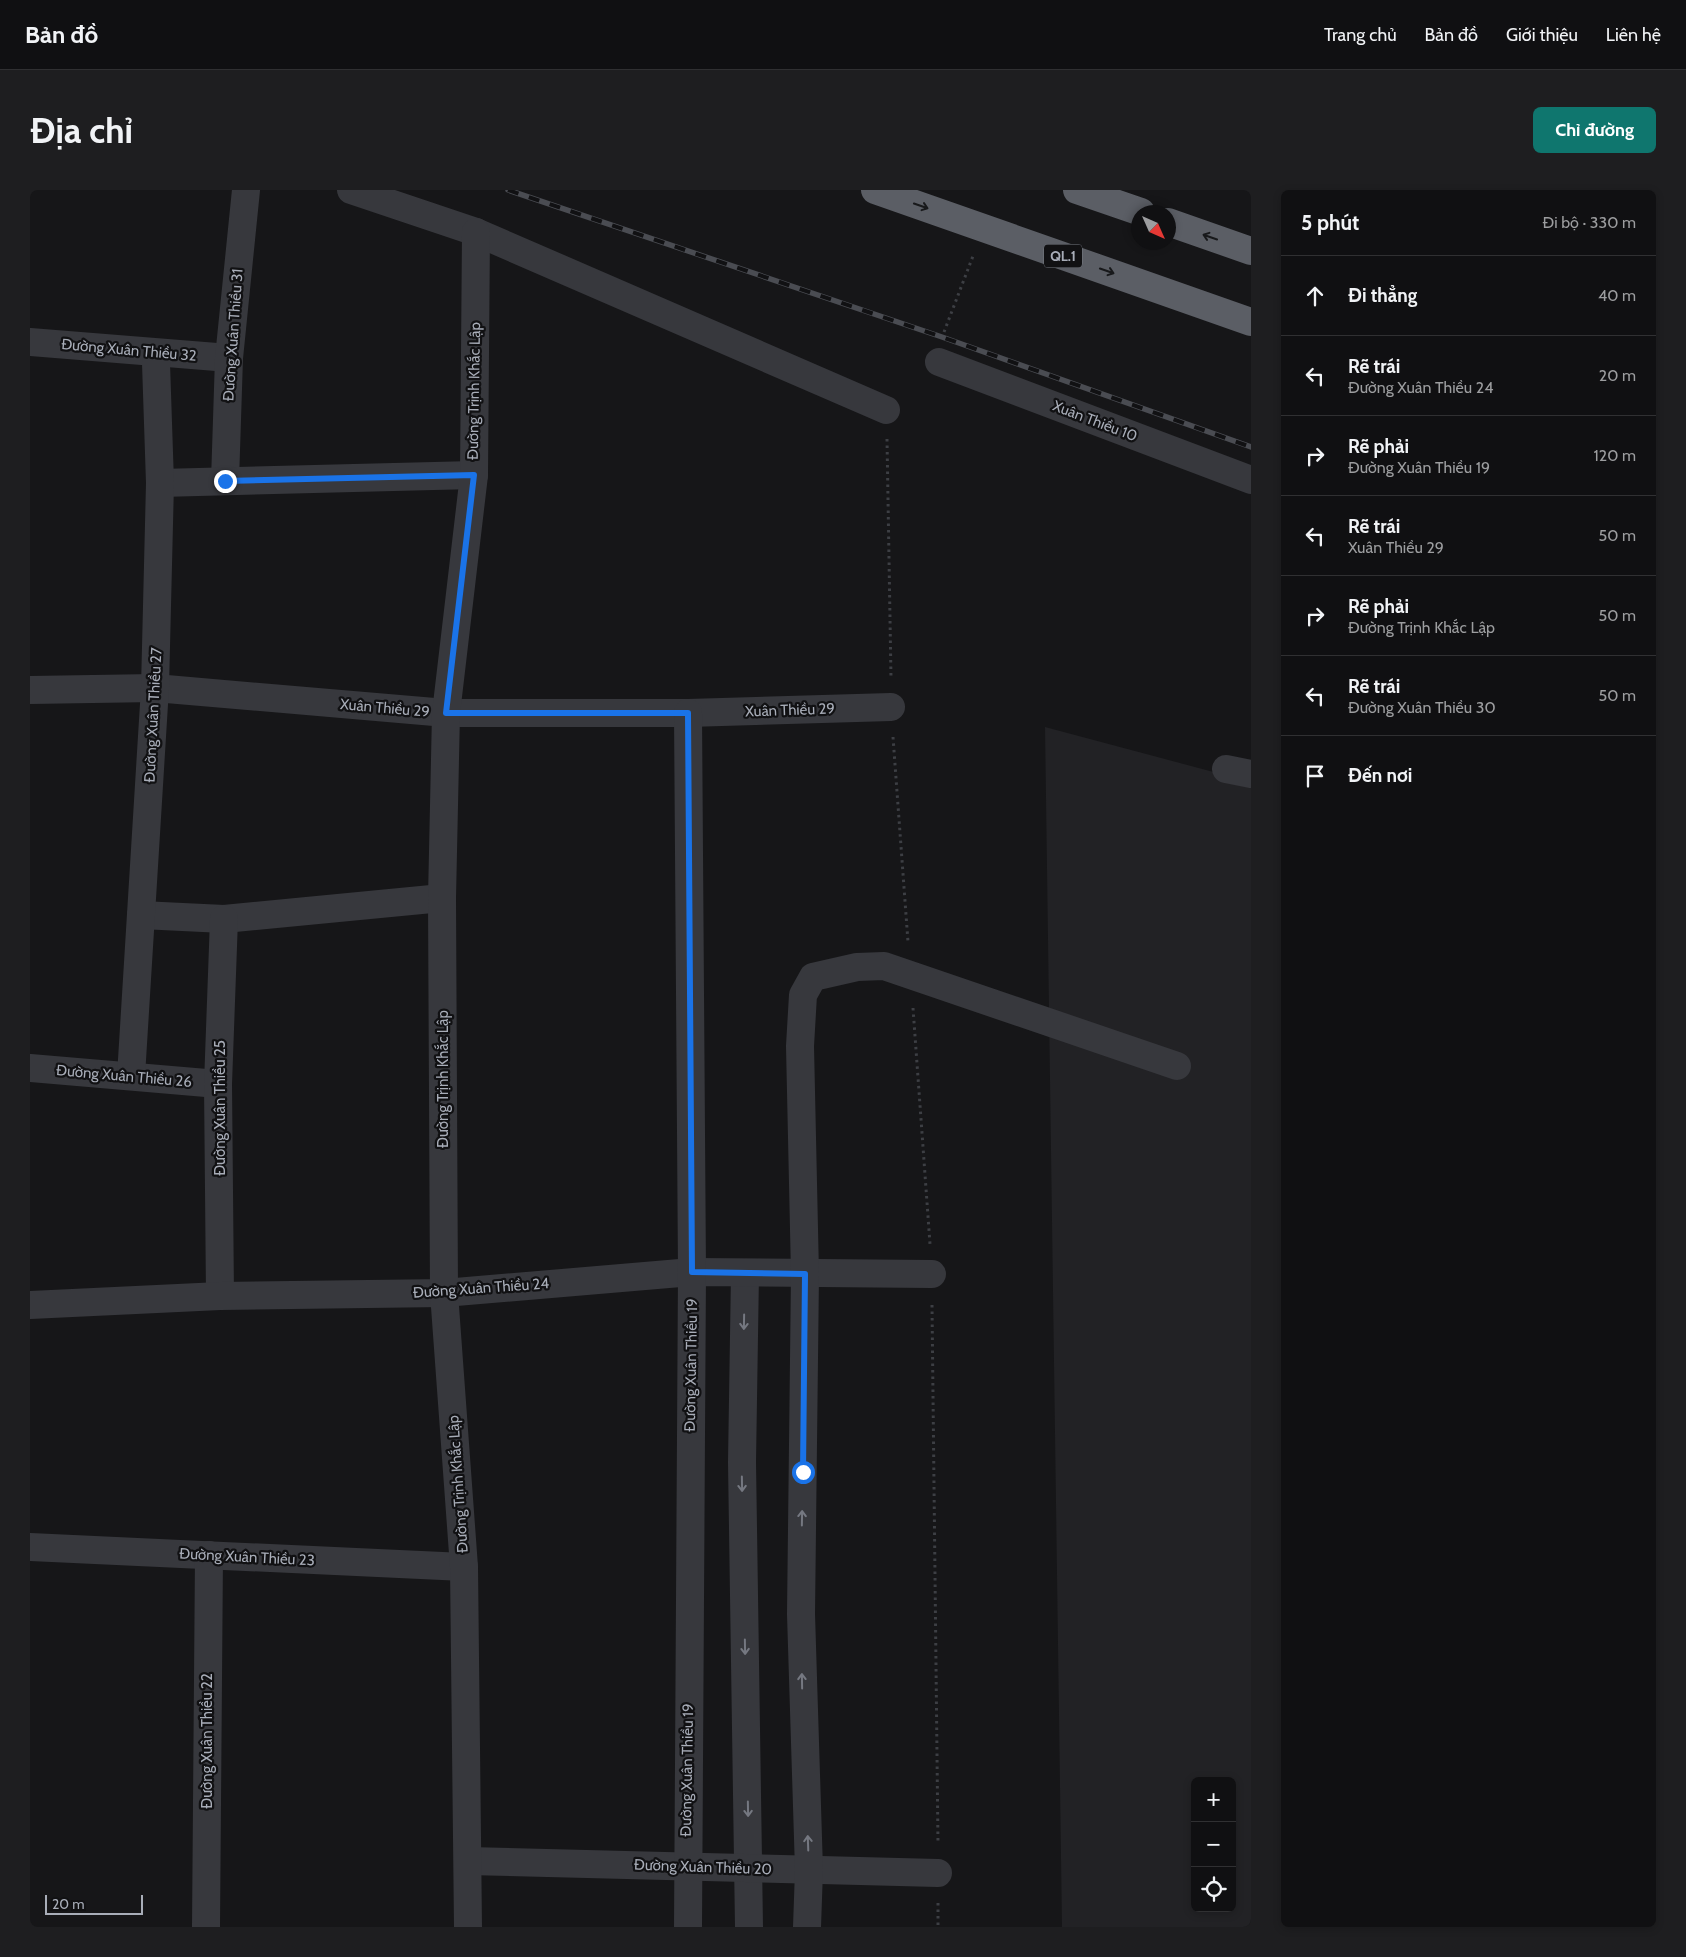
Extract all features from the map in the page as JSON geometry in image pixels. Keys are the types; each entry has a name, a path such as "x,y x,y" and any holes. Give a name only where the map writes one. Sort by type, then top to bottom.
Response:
{"highway":[{"name":"QL.1","path":"875,190 1251,322"},
{"path":"1077,190 1131,209"},
{"path":"1176,225 1251,251"}],"street":[{"name":"Đường Xuân Thiều 31","path":"225,481 229,358 246,190"},
{"path":"351,190 476,232 886,410"},
{"name":"Đường Trịnh Khắc Lập","path":"468,1927 464,1567 444,1293 442,898 446,713 474,475 476,232"},
{"name":"Đường Xuân Thiều 32","path":"30,342 229,358"},
{"name":"Đường Xuân Thiều 27","path":"131,1076 155,688 160,483 156,363 159,353"},
{"name":"Xuân Thiều 10","path":"939,362 1251,480"},
{"path":"160,483 474,475"},
{"name":"Xuân Thiều 29","path":"30,690 155,688 446,713 688,713 891,707"},
{"name":"Đường Xuân Thiều 19","path":"688,713 692,1272 686,1867 688,1927"},
{"path":"141,916 224,920 442,898"},
{"name":"Đường Xuân Thiều 25","path":"220,1296 218,1084 224,920"},
{"path":"807,1927 809,1870 801,1614 805,1274 800,1046 803,995 814,976 857,967 884,966 1177,1066"},
{"name":"Đường Xuân Thiều 26","path":"30,1068 218,1084"},
{"name":"Đường Xuân Thiều 24","path":"30,1305 220,1296 444,1293 692,1272 932,1274"},
{"path":"745,1273 742,1462 749,1927"},
{"name":"Đường Xuân Thiều 23","path":"30,1547 464,1567"},
{"name":"Đường Xuân Thiều 22","path":"206,1927 209,1555"},
{"name":"Đường Xuân Thiều 20","path":"468,1861 938,1873"}],"path":[{"path":"939,362 942,337 984,228"},
{"path":"886,410 891,707 932,1274 938,1927"}],"shaded area":[{"path":"1045,727 1251,782 1251,1927 1062,1927"}],"railway":[{"path":"508,190 942,337 1251,447"}],"route":[{"path":"225,481 474,475 446,713 688,713 692,1272 805,1274 803,1472"}]}
